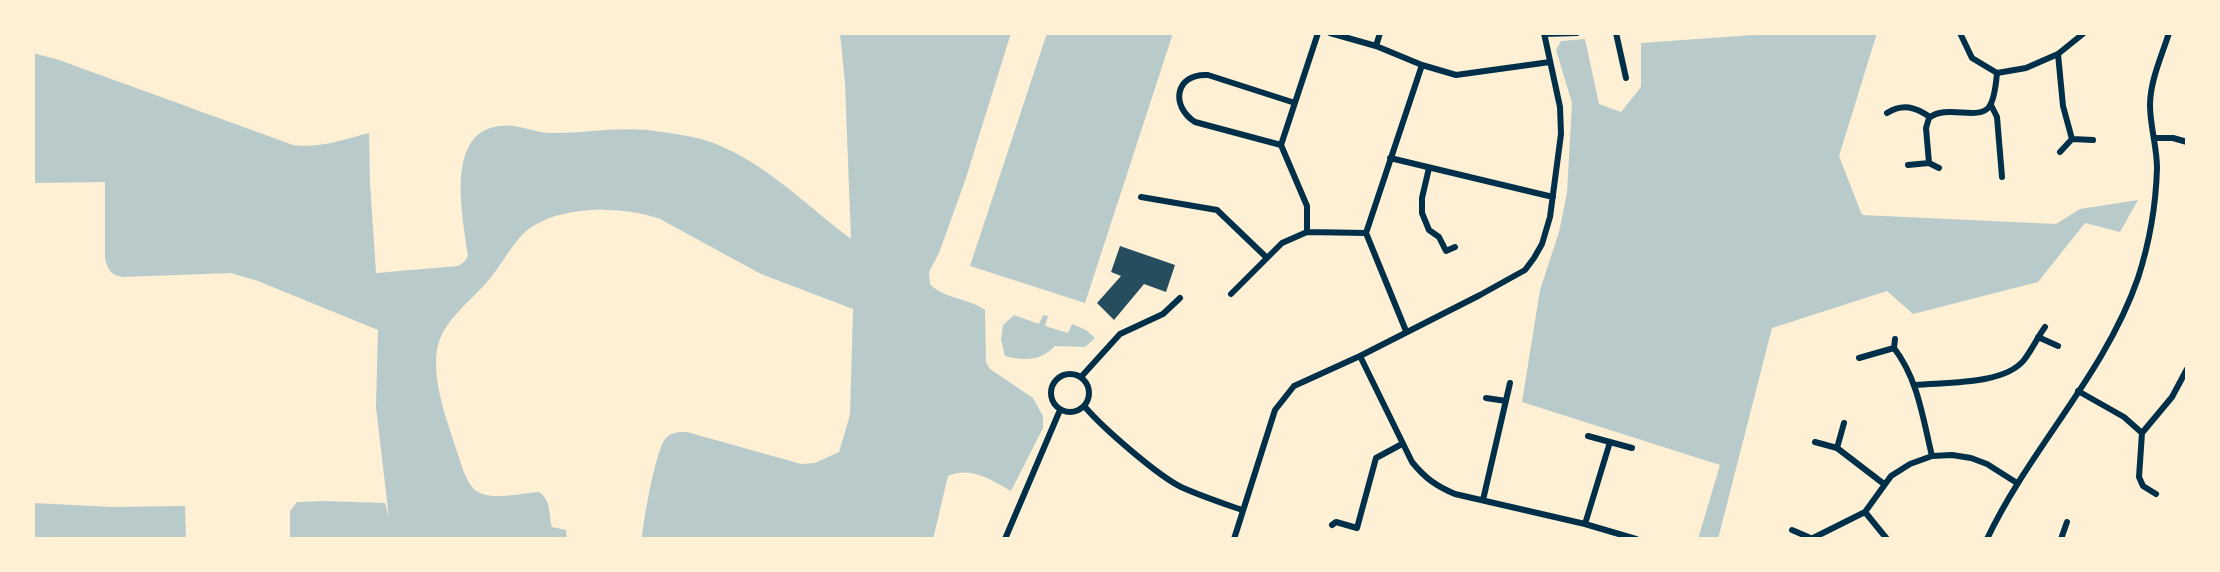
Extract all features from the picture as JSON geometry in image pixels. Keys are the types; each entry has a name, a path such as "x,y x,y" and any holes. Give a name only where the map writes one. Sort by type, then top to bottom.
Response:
{"street":[{"path":"1307,232 1307,206 1281,145 1318,33"},
{"path":"1330,33 1376,46 1455,75 1550,62"},
{"path":"1376,46 1380,33"},
{"path":"1234,539 1275,410 1294,386 1360,356 1525,270 1542,244 1553,197 1561,134 1560,107 1544,34 1577,33"},
{"path":"1616,33 1626,78"},
{"path":"1960,33 1972,58 1997,73 2026,68 2057,54 2084,33"},
{"path":"1987,539 2017,483 2118,326 2138,276 2152,212 2157,168 2150,104 2157,68 2169,33"},
{"path":"2057,54 2063,106 2072,139"},
{"path":"1406,331 1366,233 1422,65"},
{"path":"1997,73 1991,105 1997,117 2002,177"},
{"path":"1281,145 1188,118 1181,108 1181,87 1194,76 1208,75 1295,103"},
{"path":"1929,163 1926,128 1930,117 1946,111 1982,112 1991,105"},
{"path":"1887,113 1899,107 1913,107 1930,117"},
{"path":"2155,138 2173,138 2187,142"},
{"path":"2072,139 2092,140"},
{"path":"2060,152 2072,139"},
{"path":"1390,158 1553,197"},
{"path":"1908,165 1929,163 1939,168"},
{"path":"1429,168 1422,198 1422,213 1429,230 1439,237 1446,251 1455,247"},
{"path":"1141,197 1217,210 1266,257"},
{"path":"1231,294 1282,243 1307,232 1366,233"},
{"path":"1081,377 1119,334 1163,314 1180,298"},
{"path":"1915,385 1996,377 2014,369 2024,360 2045,327"},
{"path":"2038,337 2058,346"},
{"path":"1895,339 1894,348 1904,361 1915,385 1932,456"},
{"path":"1859,358 1894,348"},
{"path":"1360,356 1412,463 1437,487 1636,539"},
{"path":"2156,494 2143,486 2139,477 2143,433 2172,397 2187,369"},
{"path":"1065,374 1081,377 1089,390 1085,407 1072,413 1060,410 1052,400 1051,391 1055,381 1065,374"},
{"path":"1483,500 1510,383"},
{"path":"2078,391 2124,417 2143,433"},
{"path":"1486,398 1506,401"},
{"path":"1085,407 1178,485 1242,510"},
{"path":"1005,539 1060,410"},
{"path":"1837,448 1844,423"},
{"path":"1588,436 1632,448"},
{"path":"1585,524 1610,442"},
{"path":"1815,442 1837,448 1884,484"},
{"path":"1332,525 1336,522 1357,528 1376,458 1402,444"},
{"path":"1792,530 1813,539 1865,512 1884,484 1901,469 1932,456 1971,457 2017,483"},
{"path":"1865,512 1887,539"},
{"path":"2060,539 2067,522"}],"shaded area":[{"path":"840,33 1011,33 965,181 939,253 929,272 930,284 936,289 985,310 986,362 990,369 1033,398 1043,416 1043,428 1011,491 973,473 948,476 933,539 642,539 654,470 662,445 670,435 687,432 801,464 815,463 839,452 850,415 853,309 761,274 660,219 627,211 588,210 551,217 522,235 487,282 444,330 437,350 436,364 440,395 449,427 471,486 481,494 489,496 539,492 548,504 552,527 566,530 567,539 290,539 290,511 297,502 385,503 389,518 376,407 378,330 258,281 231,273 122,277 115,275 105,259 105,182 33,183 33,53 293,145 322,145 369,133 376,273 458,266 464,262 468,256 461,200 464,160 470,144 482,132 506,125 552,133 648,130 708,141 753,163 851,239 845,83"},
{"path":"1047,33 1173,33 1085,303 970,266"},
{"path":"1781,33 1877,33 1839,156 1862,215 2056,224 2080,209 2138,200 2120,232 2085,223 2038,282 1913,314 1887,291 1772,328 1718,539 1698,539 1720,465 1522,402 1540,290 1559,232 1567,193 1572,103 1556,50 1561,41 1585,39 1599,104 1621,112 1641,87 1641,43"},
{"path":"1014,315 1039,324 1043,315 1048,316 1045,326 1068,333 1072,324 1086,330 1095,338 1085,347 1055,346 1038,357 1019,359 1005,356 1001,340 1003,325"},
{"path":"33,503 112,507 185,506 186,539 33,539"}],"building":[{"path":"1120,246 1175,265 1166,292 1144,284 1114,320 1097,303 1121,276 1111,272"}]}
